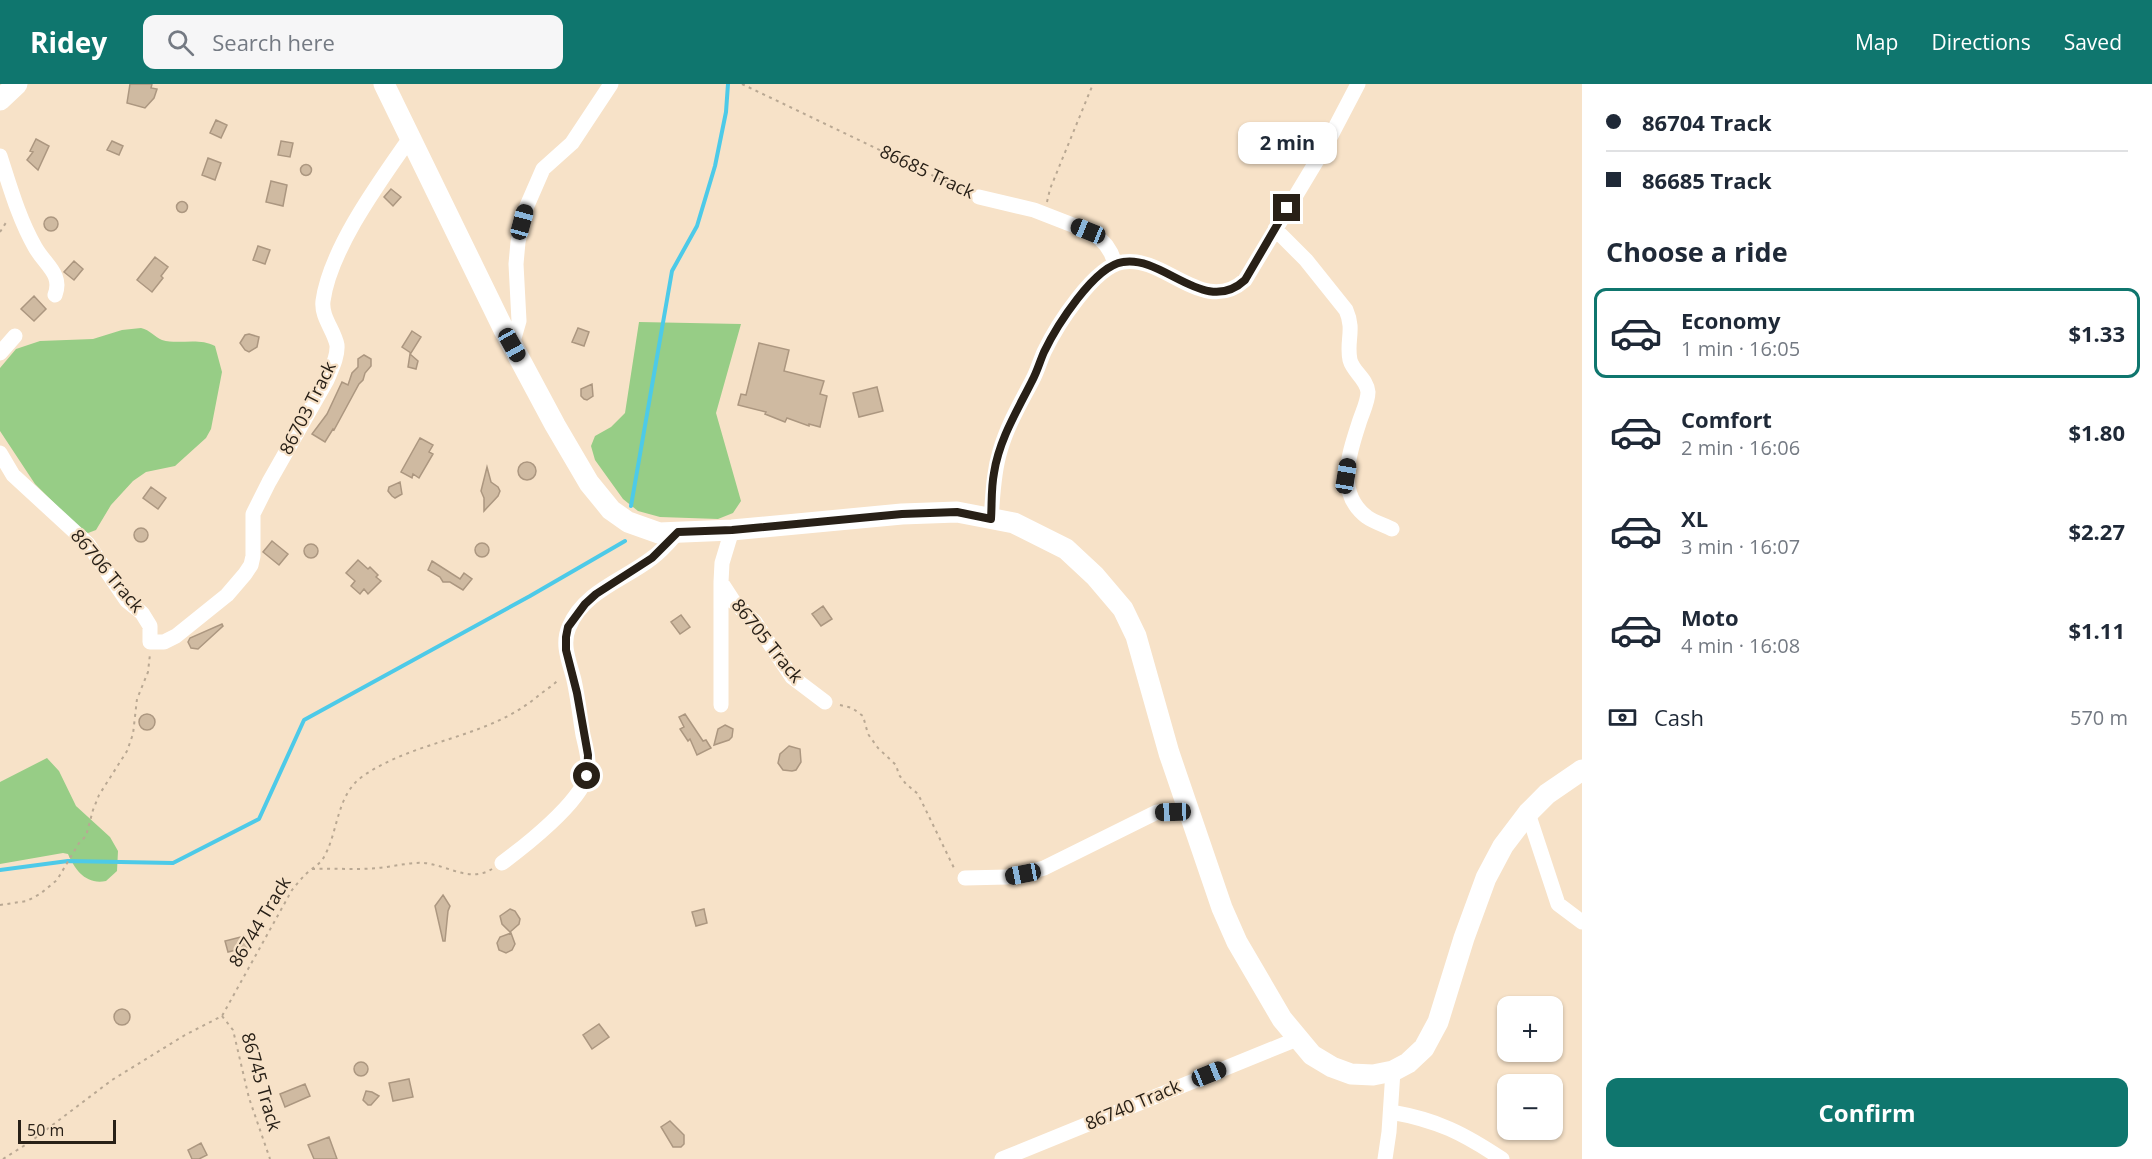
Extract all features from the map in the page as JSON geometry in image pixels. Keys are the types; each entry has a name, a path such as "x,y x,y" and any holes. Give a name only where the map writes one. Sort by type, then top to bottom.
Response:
{"street":[{"path":"0,100 17,84"},
{"path":"384,84 453,230 512,345 590,483 611,510 628,522 658,533 732,530 902,514 957,512 1014,524 1066,549 1095,576 1123,609 1136,636 1169,753 1222,908 1237,942 1269,999 1297,1039 1312,1055 1332,1067 1351,1074 1373,1075 1394,1071 1408,1063 1424,1048 1438,1022 1464,938 1486,878 1503,846 1528,813 1547,794 1582,770"},
{"path":"512,345 519,321 516,264 518,242 526,208 543,169 572,143 611,84"},
{"path":"991,519 994,473 999,452 1015,412 1034,378 1044,351 1061,320 1075,302 1113,258 1149,265 1198,288 1228,291 1237,287 1245,280 1324,147 1358,84"},
{"name":"86703 Track","path":"150,642 164,642 176,636 227,595 251,565 254,549 253,514 264,490 327,380 334,363 337,344 323,306 337,257 356,220 410,138"},
{"path":"0,156 16,206 35,247 57,276 58,287 55,295"},
{"name":"86685 Track","path":"979,197 1034,210 1088,231 1097,236 1113,258"},
{"path":"1275,229 1306,260 1350,317 1352,326 1350,358 1354,370 1366,383 1368,394 1350,452 1346,476 1348,492 1355,506 1367,518 1392,529"},
{"path":"0,353 15,336"},
{"name":"86706 Track","path":"0,453 6,476 88,544 127,601 142,614 150,626 150,642"},
{"name":"86705 Track","path":"732,530 722,563 721,582 735,602 754,622 792,677 825,702"},
{"path":"502,863 520,850 574,799 587,776 588,755 566,650 568,627 585,604 613,582 652,558 678,532"},
{"path":"721,582 721,705"},
{"path":"965,878 1007,877 1044,868 1157,812 1189,811"},
{"path":"1528,813 1558,904 1582,922"},
{"name":"86740 Track","path":"1002,1159 1297,1039"},
{"path":"1385,1159 1394,1071"},
{"path":"1391,1112 1441,1124 1461,1133 1502,1159"}],"path":[{"name":"86685 Track","path":"742,84 979,197"},
{"path":"1053,208 1047,203 1050,189 1093,84"},
{"path":"0,905 27,902 40,894 57,880 79,843 86,836 99,795 127,751 133,734 137,699 148,672 150,642"},
{"name":"86744 Track","path":"222,1016 292,890 323,859 349,788 365,775 411,752 499,721 525,707 560,678 566,650"},
{"path":"825,702 852,708 863,716 868,734 878,748 896,765 899,775 906,784 918,794 953,866 965,878"},
{"path":"311,869 377,868 422,863 455,872 485,874 502,863"},
{"path":"3,1159 30,1142 112,1080 185,1035 222,1016"},
{"name":"86745 Track","path":"222,1016 233,1030 249,1098 270,1159"}],"green space":[{"path":"639,322 741,324 716,413 741,501 733,513 718,519 660,517 638,511 623,499 595,460 591,446 595,436 611,427 625,413"},
{"path":"141,328 162,340 195,341 215,346 222,372 211,429 206,438 175,466 146,472 133,481 111,505 96,530 88,533 77,526 35,484 0,431 0,368 16,349 40,341 93,339 122,330"},
{"path":"47,758 59,771 76,806 110,837 118,851 117,871 106,881 93,881 82,875 68,854 63,853 0,864 0,782"}],"building":[{"path":"130,84 152,84 151,88 157,89 154,98 145,108 127,103"},
{"path":"216,120 227,125 221,138 210,133"},
{"path":"36,139 49,146 38,170 27,160 33,152 30,151"},
{"path":"112,141 123,146 119,155 107,150"},
{"path":"281,141 293,143 290,157 278,155"},
{"path":"208,158 221,163 215,180 202,175"},
{"path":"306,165 310,166 310,174 306,175 302,174 301,170 302,166"},
{"path":"271,181 287,185 283,206 266,202"},
{"path":"391,189 401,197 393,206 384,197"},
{"path":"182,202 186,203 186,211 182,212 178,211 177,207 178,203"},
{"path":"51,217 56,219 58,224 56,229 51,231 46,229 44,224 46,219"},
{"path":"258,246 270,250 265,264 253,260"},
{"path":"155,257 168,267 152,292 137,280"},
{"path":"74,261 83,269 74,280 64,272"},
{"path":"34,296 46,309 34,321 21,309"},
{"path":"578,328 589,332 584,346 572,342"},
{"path":"412,331 421,337 411,353 402,347"},
{"path":"245,335 259,337 257,347 249,352 240,343"},
{"path":"759,343 789,350 784,371 824,381 820,394 827,396 820,427 809,424 809,426 787,418 785,422 765,414 766,412 738,405 741,394 746,395"},
{"path":"410,354 418,361 416,369 408,367"},
{"path":"364,355 371,359 371,366 325,442 312,434 327,414 342,382 348,385 352,373 358,367 358,359"},
{"path":"592,384 593,396 587,400 584,399 581,396 581,389"},
{"path":"877,387 883,411 859,417 853,393"},
{"path":"420,438 433,445 429,452 433,454 419,478 413,474 412,478 401,472"},
{"path":"527,462 533,465 536,471 533,477 527,480 521,477 518,471 521,465"},
{"path":"487,467 491,482 500,491 484,511 484,498 481,491"},
{"path":"400,482 402,494 395,498 388,491 389,487"},
{"path":"151,487 166,498 158,509 143,498"},
{"path":"138,528 144,528 148,535 144,542 138,542 134,538 134,532"},
{"path":"272,541 288,554 279,565 263,552"},
{"path":"479,543 485,543 489,550 485,557 479,557 475,553 475,547"},
{"path":"308,544 314,544 318,551 314,558 308,558 304,554 304,548"},
{"path":"358,560 368,569 370,567 381,581 368,594 364,589 360,594 351,586 355,581 346,573"},
{"path":"432,561 460,579 464,573 472,579 463,590 450,582 443,582 440,577 428,570"},
{"path":"823,606 832,619 821,626 812,614"},
{"path":"681,615 690,627 680,634 671,622"},
{"path":"222,624 223,626 198,649 191,648 188,642 190,638"},
{"path":"147,714 153,716 155,722 153,728 147,730 141,728 139,722 141,716"},
{"path":"685,714 703,741 706,740 711,748 697,755 690,739 688,741 680,729 684,727 679,717"},
{"path":"725,725 733,729 732,737 714,745 718,729"},
{"path":"789,746 800,749 801,762 796,770 792,771 783,770 778,763 780,754"},
{"path":"443,895 450,906 445,941 443,941 435,906"},
{"path":"510,909 515,911 520,919 519,924 510,932 502,924 500,916"},
{"path":"704,909 707,923 696,926 692,912"},
{"path":"511,933 515,944 512,950 506,953 499,950 497,943 500,937"},
{"path":"245,936 248,947 228,952 225,941"},
{"path":"122,1009 130,1017 122,1025 114,1017"},
{"path":"599,1024 609,1037 592,1049 583,1035"},
{"path":"361,1062 366,1064 368,1069 366,1074 361,1076 356,1074 354,1069 356,1064"},
{"path":"409,1079 413,1097 393,1101 389,1083"},
{"path":"305,1084 310,1096 285,1107 280,1094"},
{"path":"366,1091 379,1096 371,1105 363,1100"},
{"path":"670,1121 684,1135 684,1144 681,1147 673,1147 661,1127"},
{"path":"329,1137 337,1159 314,1159 308,1145"},
{"path":"201,1143 207,1155 199,1159 192,1159 188,1150"}],"waterway":[{"path":"631,506 672,271 697,226 715,166 726,112 728,84"},
{"path":"0,870 68,861 173,863 259,819 304,720 625,541"}],"route":[{"path":"587,776 588,755 577,693 568,662 566,637 568,627 576,615 596,594 652,558 678,532 732,530 902,514 957,512 991,519 994,473 999,452 1015,412 1061,320 1098,277 1115,263 1136,262 1149,265 1198,288 1228,291 1245,280 1287,208"}]}
